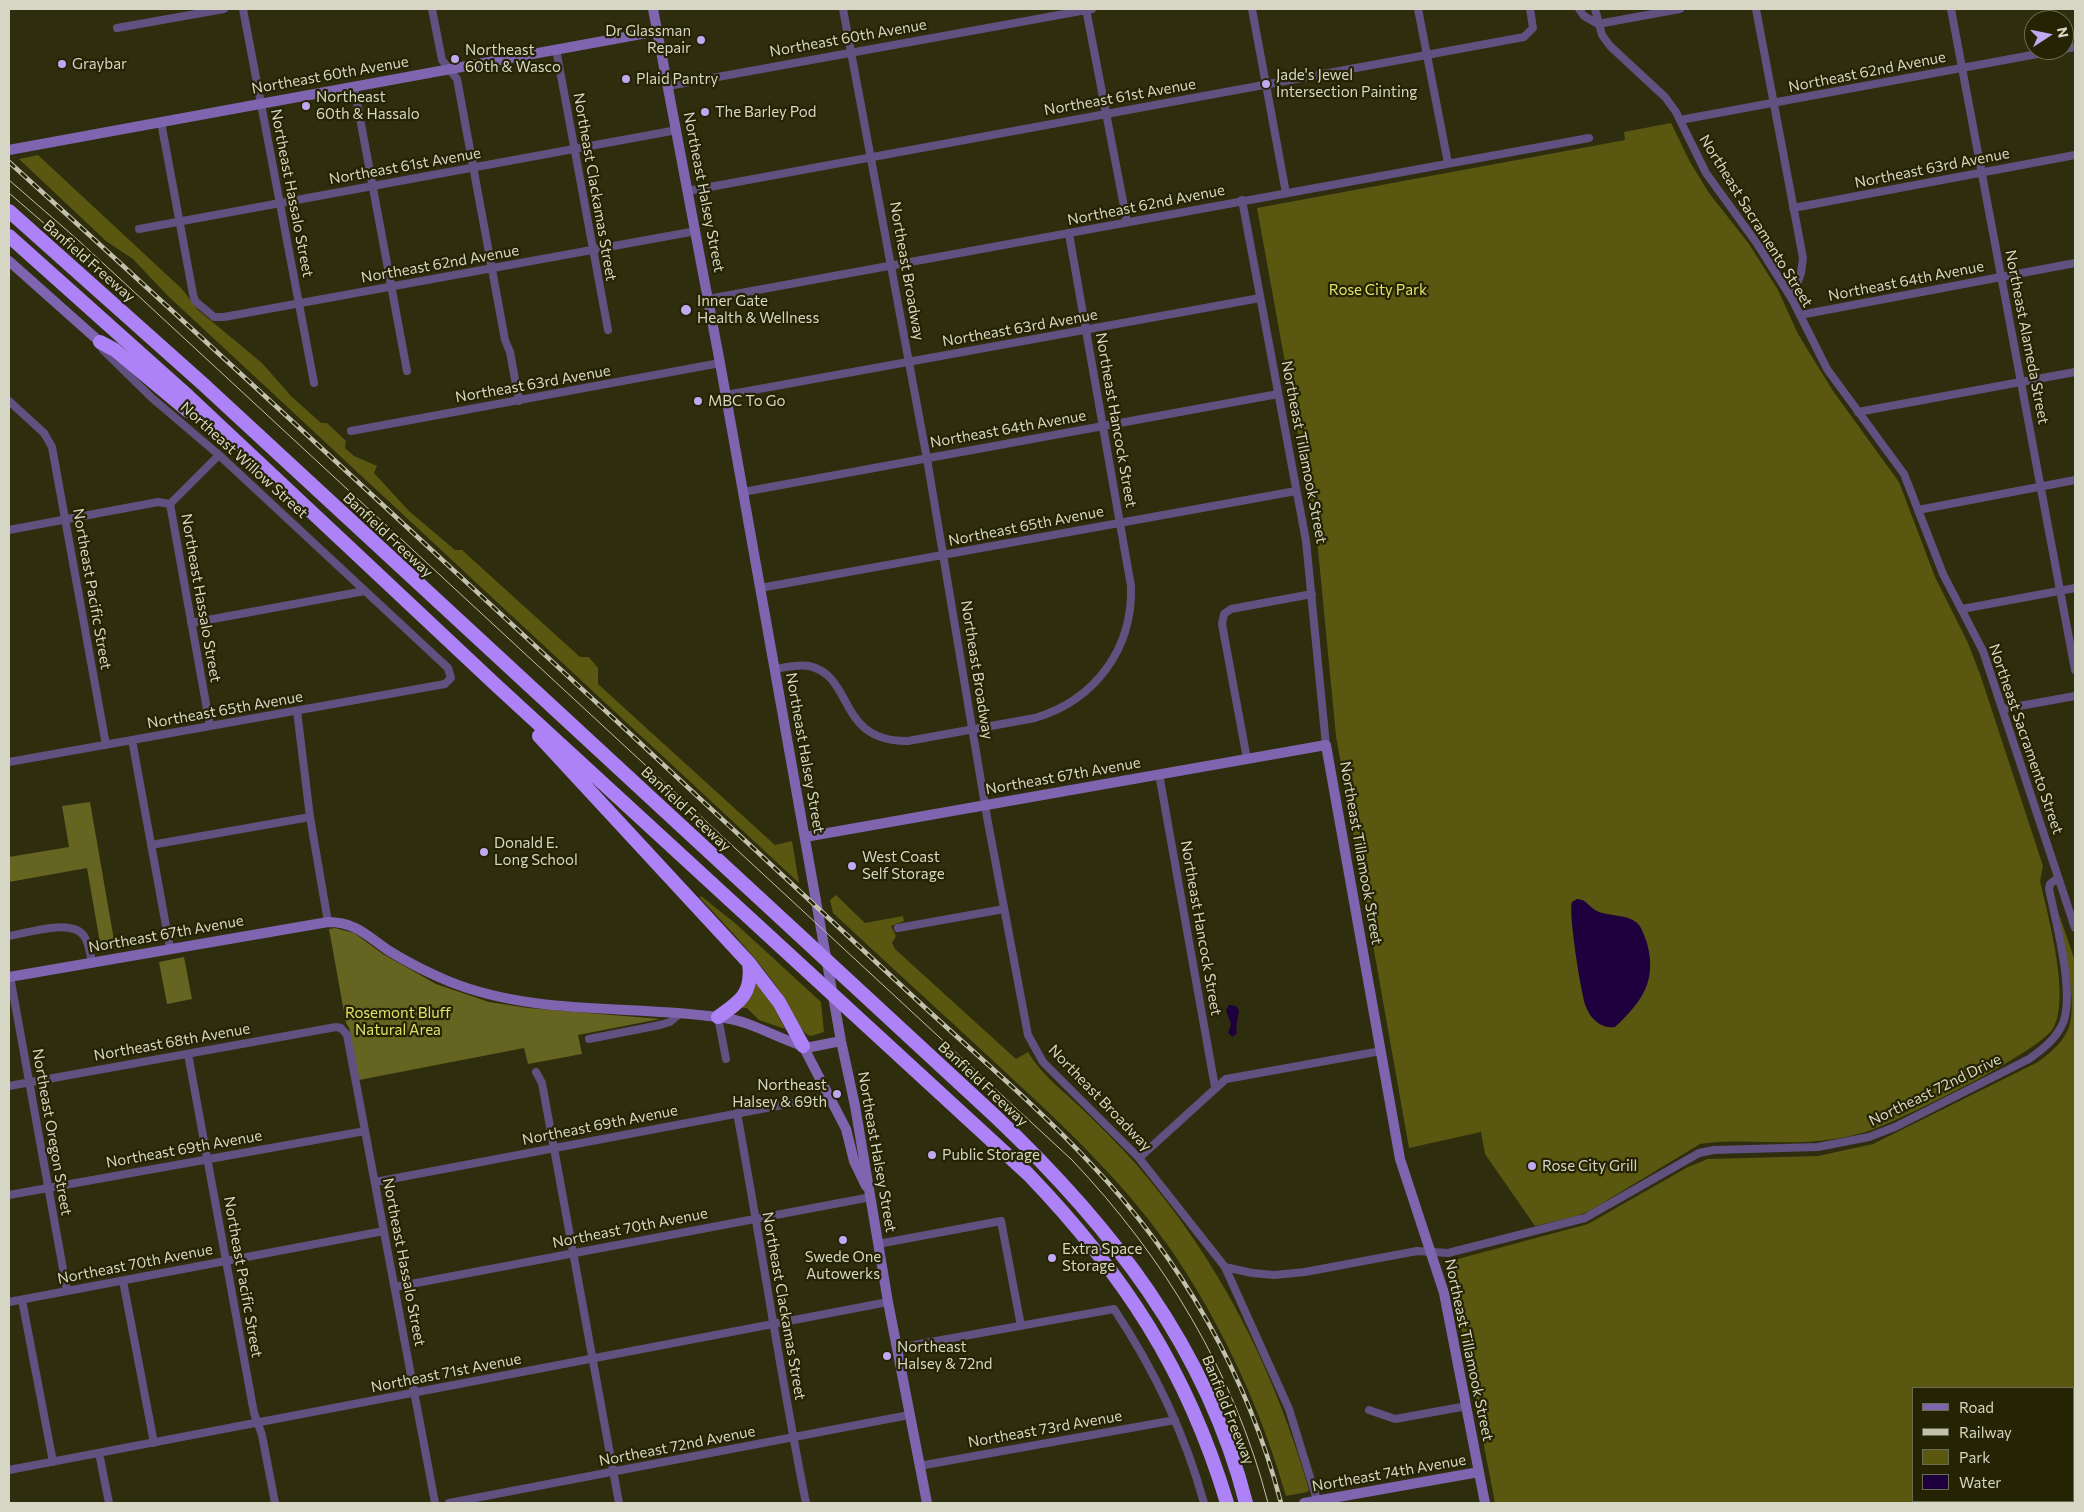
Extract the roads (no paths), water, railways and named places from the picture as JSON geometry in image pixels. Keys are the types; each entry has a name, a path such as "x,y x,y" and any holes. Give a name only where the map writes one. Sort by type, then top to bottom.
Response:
{"highway":[{"name":"Banfield Freeway","path":"9,211 203,384 988,1110 1065,1185 1129,1262 1182,1345 1215,1413 1246,1503"},
{"path":"9,236 205,413 497,686 1028,1174 1073,1222 1132,1299 1166,1354 1194,1411 1227,1503"},
{"path":"100,342 115,350 188,411 205,413"},
{"path":"497,686 521,717 627,828 749,963 779,1002 803,1046"},
{"path":"718,1017 740,1001 749,987 749,963"}],"street":[{"path":"117,28 224,9"},
{"name":"Northeast Hassalo Street","path":"243,9 314,383"},
{"path":"432,9 442,60 457,79 519,401"},
{"name":"Northeast Halsey Street","path":"653,9 744,492 841,1041 872,1197 888,1302 926,1503"},
{"name":"Northeast Broadway","path":"843,9 927,458 1022,1012 1032,1045 1048,1067 1139,1158 1225,1267 1289,1409 1312,1502"},
{"path":"1088,9 1126,222"},
{"name":"Northeast 60th Avenue","path":"668,86 1088,9"},
{"path":"1252,9 1286,192"},
{"path":"1418,9 1448,163"},
{"name":"Northeast 61st Avenue","path":"688,191 1528,35 1533,28 1530,9"},
{"path":"1579,9 1584,16 1598,24 1680,9"},
{"name":"Northeast Sacramento Street","path":"1595,9 1598,24 1610,46 1665,97 1680,120 1706,173 1758,245 1792,299 1827,369 1898,463 1911,488 1943,574 1983,651 2075,928"},
{"path":"1756,9 1803,258 1801,273 1792,299"},
{"name":"Northeast Alameda Street","path":"1952,9 2075,670"},
{"name":"Northeast 60th Avenue","path":"9,150 658,31"},
{"name":"Northeast Clackamas Street","path":"556,49 608,330"},
{"name":"Northeast 62nd Avenue","path":"1680,120 2024,57"},
{"path":"354,86 407,371"},
{"path":"161,122 179,222"},
{"name":"Northeast 61st Avenue","path":"139,230 677,130"},
{"name":"Northeast 62nd Avenue","path":"708,299 1589,138"},
{"name":"Northeast 63rd Avenue","path":"1793,208 2075,155"},
{"name":"Northeast Tillamook Street","path":"1242,200 1306,541 1326,745 1400,1159 1444,1293 1485,1503"},
{"name":"Northeast 62nd Avenue","path":"179,222 195,301 214,317 224,317 298,304 696,231"},
{"name":"Northeast Hancock Street","path":"775,669 802,666 815,668 826,674 860,726 880,738 908,741 973,730 1051,712 1085,692 1108,668 1121,645 1131,610 1131,580 1069,234"},
{"name":"Northeast Willow Street","path":"9,260 100,342 103,350 152,398 219,455 448,668 451,678 445,684"},
{"name":"Northeast 64th Avenue","path":"1800,315 2075,263"},
{"name":"Northeast 63rd Avenue","path":"726,395 1260,298"},
{"name":"Northeast 63rd Avenue","path":"352,431 720,364"},
{"path":"1858,412 2075,372"},
{"name":"Northeast 64th Avenue","path":"744,492 1278,394"},
{"name":"Northeast Pacific Street","path":"9,401 49,440 106,745"},
{"path":"9,530 158,502 170,504 219,455"},
{"path":"1918,510 2075,480"},
{"name":"Northeast 65th Avenue","path":"760,588 1296,490"},
{"name":"Northeast Hassalo Street","path":"170,504 210,726"},
{"path":"1962,609 2075,588"},
{"path":"191,623 365,591"},
{"path":"1247,759 1222,624 1224,614 1231,609 1312,594"},
{"name":"Northeast 65th Avenue","path":"9,762 445,684"},
{"path":"2003,710 2075,696"},
{"path":"298,711 310,816 328,922 343,922 355,926 390,951 416,966 466,988 488,994 529,1003 718,1017 734,1020 803,1046 811,1047 841,1041"},
{"path":"132,740 170,948"},
{"name":"Northeast 67th Avenue","path":"805,837 1326,745"},
{"name":"Northeast Hancock Street","path":"1160,774 1215,1087"},
{"path":"151,845 310,816"},
{"name":"Northeast 72nd Drive","path":"1432,1252 1448,1253 1585,1218 1699,1153 1726,1150 1818,1147 1869,1137 1895,1127 2029,1059 2052,1040 2063,1023 2066,1007 2060,942 2049,889 2050,884 2058,878"},
{"path":"898,928 1004,909"},
{"name":"Northeast 67th Avenue","path":"10,977 328,922"},
{"path":"9,936 60,927 74,928 80,931 87,941 92,962"},
{"name":"Northeast Oregon Street","path":"10,977 67,1291"},
{"path":"589,1039 660,1025 670,1022 678,1015"},
{"path":"718,1017 726,1059"},
{"name":"Northeast 68th Avenue","path":"9,1086 330,1028 341,1028"},
{"name":"Northeast Hassalo Street","path":"341,1028 347,1035 435,1503"},
{"path":"803,1046 846,1129 854,1161 872,1197"},
{"path":"1139,1158 1226,1079 1381,1051"},
{"name":"Northeast Pacific Street","path":"188,1054 225,1261 275,1503"},
{"path":"536,1072 542,1083 619,1503"},
{"name":"Northeast 69th Avenue","path":"375,1182 830,1096"},
{"name":"Northeast Clackamas Street","path":"737,1113 806,1503"},
{"name":"Northeast 69th Avenue","path":"9,1195 365,1131"},
{"name":"Northeast 70th Avenue","path":"395,1287 872,1197"},
{"path":"878,1244 1002,1221 1021,1326"},
{"name":"Northeast 70th Avenue","path":"9,1302 384,1231"},
{"path":"1225,1267 1252,1273 1274,1275 1304,1272 1416,1251 1432,1252"},
{"path":"123,1280 154,1443"},
{"path":"22,1300 53,1462"},
{"name":"Northeast 71st Avenue","path":"9,1470 888,1302"},
{"path":"897,1348 1114,1309 1150,1368 1175,1420 1204,1503"},
{"path":"1369,1410 1395,1419 1467,1406"},
{"name":"Northeast 72nd Avenue","path":"449,1503 909,1415"},
{"name":"Northeast 73rd Avenue","path":"919,1466 1175,1420"},
{"path":"99,1453 109,1503"},
{"name":"Northeast 74th Avenue","path":"1312,1502 1479,1472"}],"water":[{"path":"1580,899 1599,912 1628,918 1636,922 1647,943 1650,956 1649,979 1640,999 1615,1027 1606,1027 1597,1023 1586,1007 1573,936 1571,909 1572,902"},
{"path":"1229,1005 1236,1006 1239,1011 1236,1027 1237,1033 1233,1037 1228,1033 1231,1024 1226,1010"}],"tram line":[{"path":"9,180 78,240 1072,1160 1137,1236 1192,1319 1215,1362 1236,1408 1254,1455 1268,1503"},
{"path":"9,193 120,289"}],"railway":[{"path":"9,162 1028,1101 1090,1163 1154,1238 1182,1279 1207,1321 1230,1365 1250,1410 1267,1456 1281,1503"}],"place":[{"name":"Dr Glassman Repair","path":"701,40"},
{"name":"Northeast 60th & Wasco","path":"455,59"},
{"name":"Graybar","path":"62,64"},
{"name":"Plaid Pantry","path":"626,79"},
{"name":"Jade's Jewel Intersection Painting","path":"1266,84"},
{"name":"Northeast 60th & Hassalo","path":"306,106"},
{"name":"The Barley Pod","path":"705,112"},
{"name":"Inner Gate Health & Wellness","path":"686,310"},
{"name":"MBC To Go","path":"698,401"},
{"name":"Donald E. Long School","path":"484,852"},
{"name":"West Coast Self Storage","path":"852,866"},
{"name":"Northeast Halsey & 69th","path":"837,1094"},
{"name":"Public Storage","path":"932,1155"},
{"name":"Rose City Grill","path":"1532,1166"},
{"name":"Swede One Autowerks","path":"843,1240"},
{"name":"Extra Space Storage","path":"1052,1258"},
{"name":"Northeast Halsey & 72nd","path":"887,1356"}],"park label":[{"name":"Rose City Park","path":"1378,290"},
{"name":"Rosemont Bluff Natural Area","path":"398,1022"}]}
